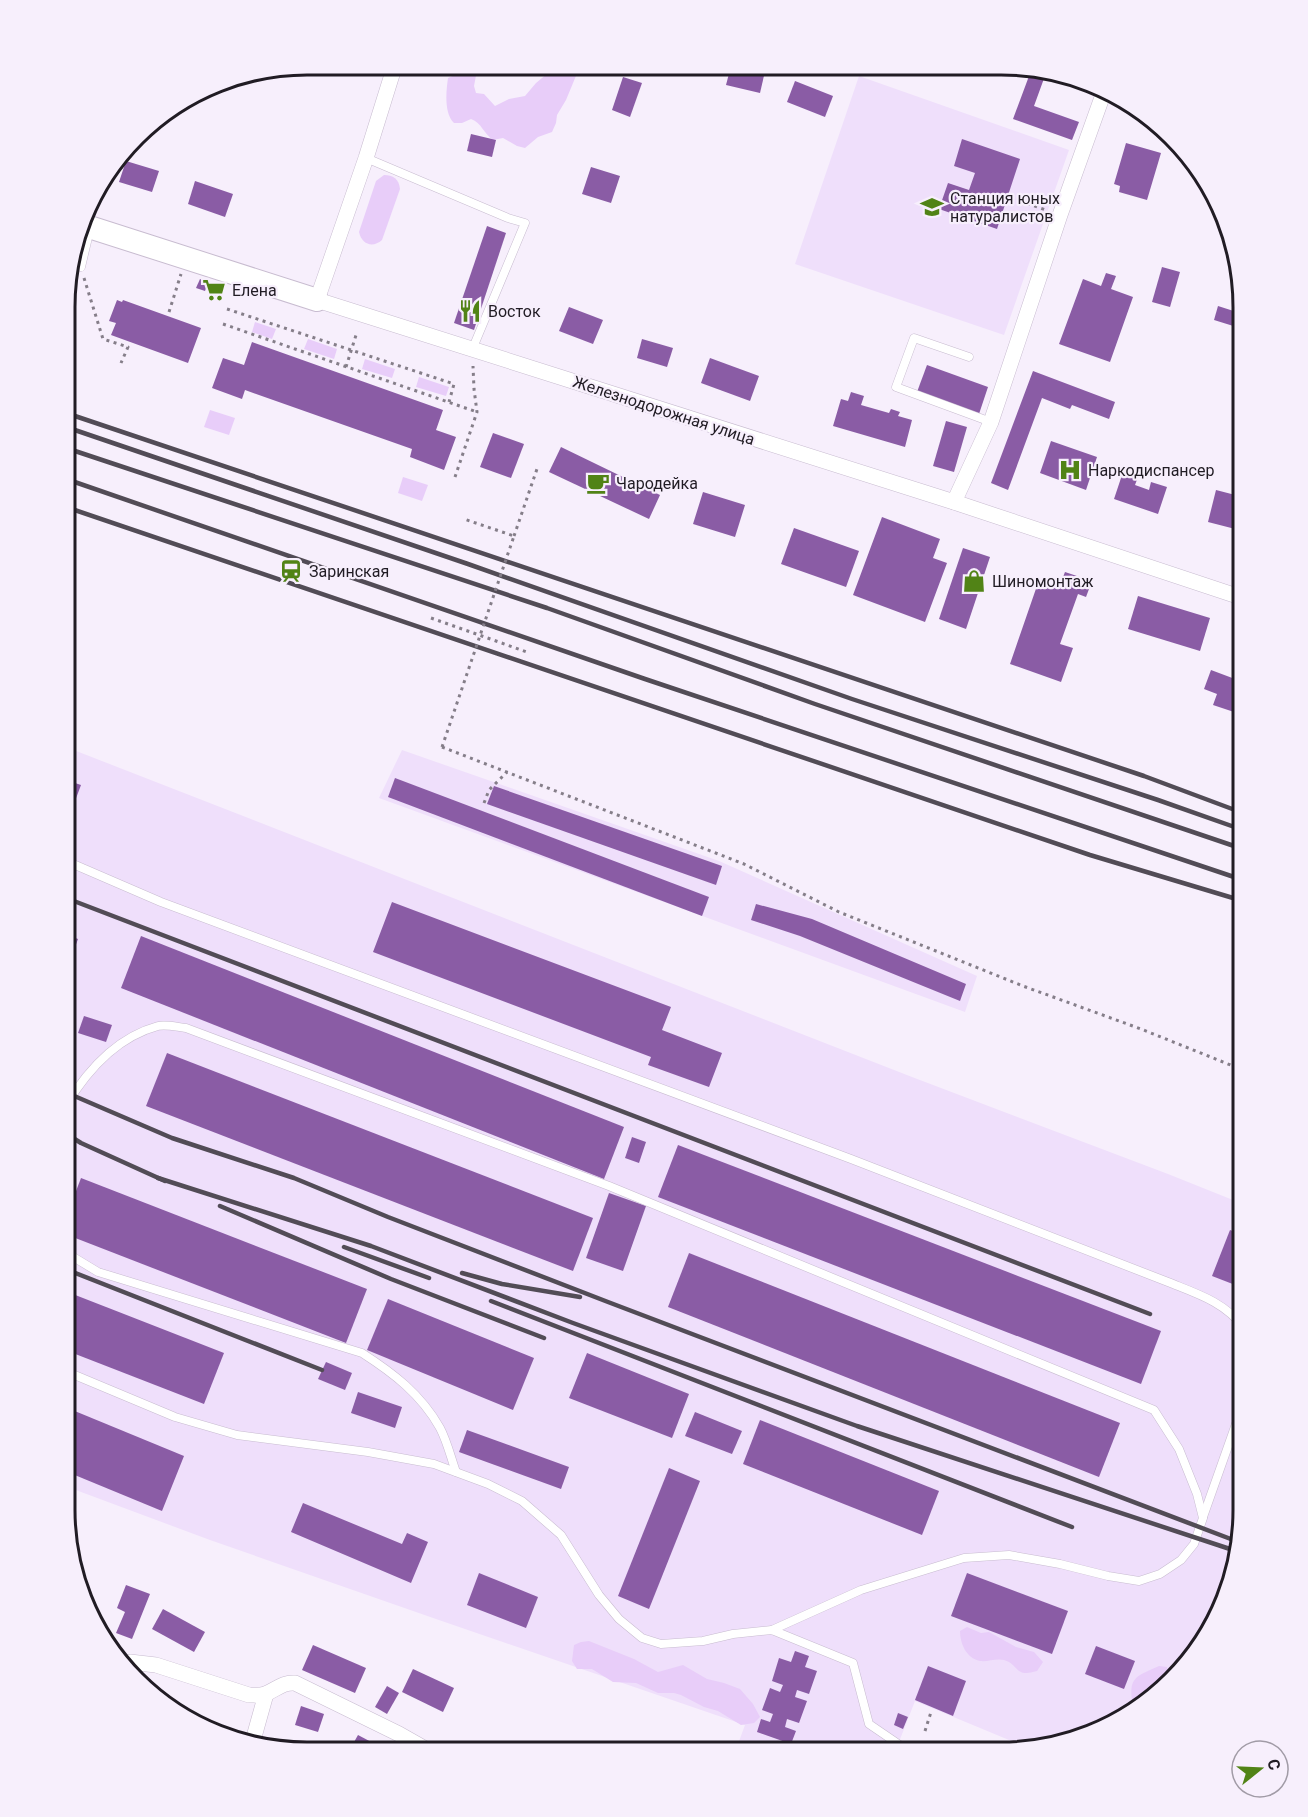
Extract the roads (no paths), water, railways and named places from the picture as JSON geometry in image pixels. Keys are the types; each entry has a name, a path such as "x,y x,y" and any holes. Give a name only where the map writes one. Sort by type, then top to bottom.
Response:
{"street":[{"path":"317,300 392,75"},
{"path":"954,502 991,422 1102,98"},
{"name":"Железнодорожная улица","path":"89,227 954,502 1233,595"},
{"path":"131,1662 156,1665 249,1695 260,1696 278,1686 295,1683 413,1742"},
{"path":"254,1736 266,1694"}],"lane":[{"path":"366,158 508,218 525,223 472,350"},
{"path":"81,267 85,239"},
{"path":"969,357 915,338 896,387 991,422"},
{"path":"75,865 172,906 851,1159 1214,1301 1233,1315"},
{"path":"75,1090 97,1063 137,1034 160,1025 186,1028 609,1186 1154,1410 1179,1449 1197,1494 1203,1518"},
{"path":"75,1258 98,1272 362,1353 389,1370 420,1397 441,1429 456,1472"},
{"path":"75,1375 176,1416 237,1435 369,1452 434,1464 488,1484 522,1501 561,1535 599,1595 619,1619 642,1638 661,1644 703,1641 734,1634 772,1630 861,1590 964,1558 1009,1556 1139,1581 1160,1574 1181,1560 1194,1544 1233,1432"},
{"path":"772,1630 853,1663 869,1724 895,1742"}],"railway":[{"path":"75,416 1144,776 1233,809"},
{"path":"75,430 468,564 852,699 1233,826"},
{"path":"75,451 547,608 815,704 1233,846"},
{"path":"75,482 645,679 1233,877"},
{"path":"75,510 1090,855 1233,898"},
{"path":"75,901 1150,1314"},
{"path":"75,1096 172,1138 294,1178 608,1302 1231,1539"},
{"path":"75,1139 165,1181"},
{"path":"158,1178 371,1246 573,1323 857,1426 1230,1549"},
{"path":"220,1206 391,1279 544,1338"},
{"path":"344,1247 429,1278"},
{"path":"75,1273 322,1370"},
{"path":"462,1273 502,1284 580,1297"},
{"path":"491,1301 1072,1527"}],"place":[{"name":"Станция юных натуралистов","path":"932,207"},
{"name":"Елена","path":"214,290"},
{"name":"Восток","path":"470,311"},
{"name":"Наркодиспансер","path":"1070,470"},
{"name":"Чародейка","path":"598,483"},
{"name":"Заринская","path":"291,571"},
{"name":"Шиномонтаж","path":"974,581"}]}
